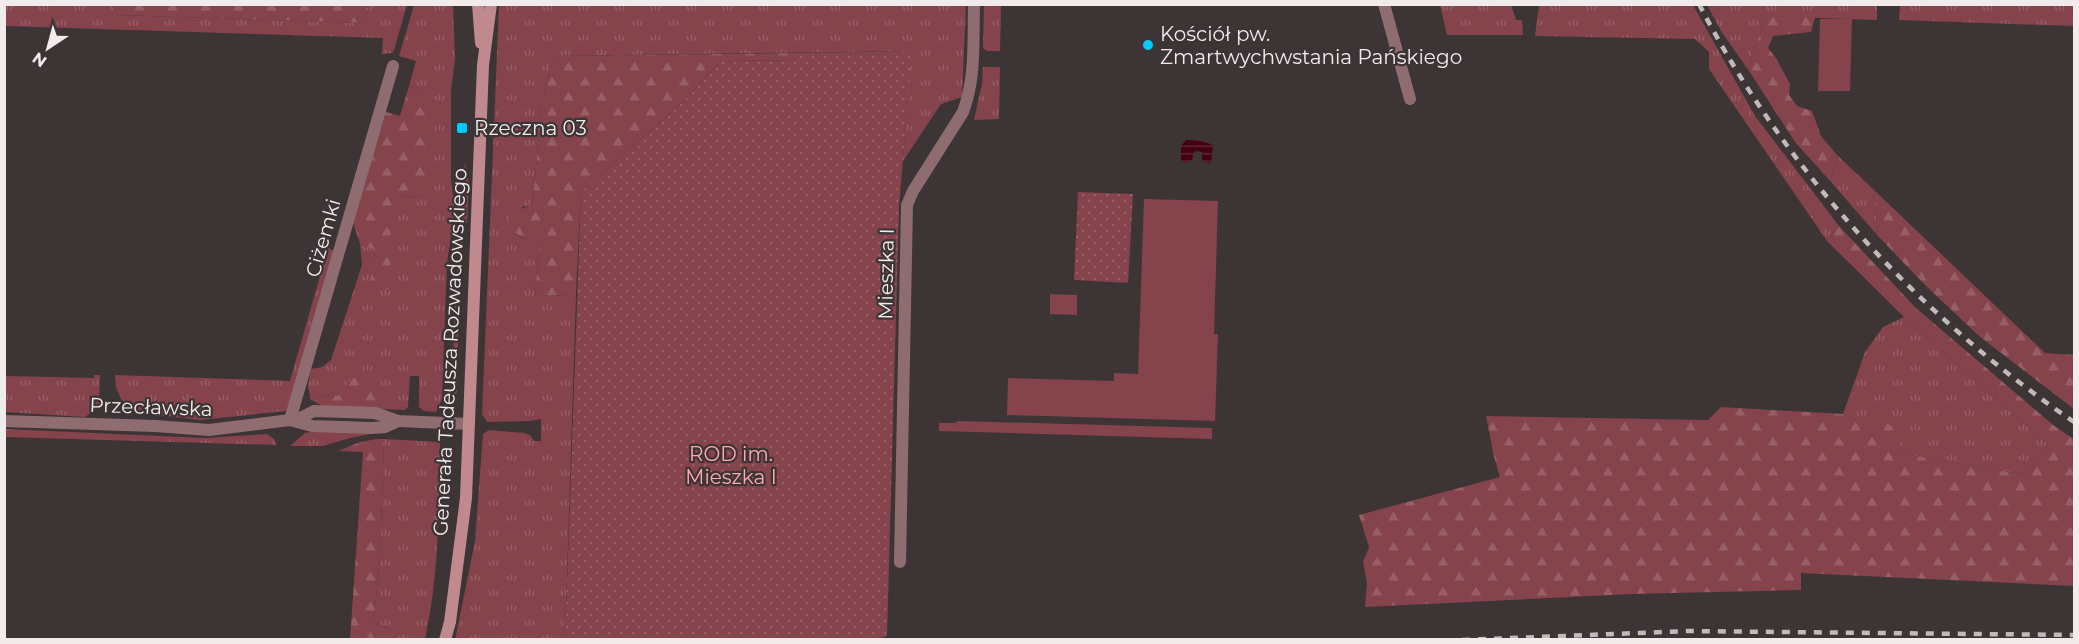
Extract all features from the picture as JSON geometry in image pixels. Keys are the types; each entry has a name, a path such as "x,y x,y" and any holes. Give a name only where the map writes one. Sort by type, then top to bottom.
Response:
{"street":[{"name":"Generała Tadeusza Rozwadowskiego","path":"478,4 483,65"},
{"name":"Generała Tadeusza Rozwadowskiego","path":"445,639 450,622 466,498 483,65 491,4"},
{"name":"Mieszka I","path":"900,562 907,205 913,191 963,112 968,99 972,79 974,4"},
{"path":"1384,4 1410,99"},
{"name":"Ciżemki","path":"293,420 393,66"},
{"name":"Przecławska","path":"4,421 209,430 293,420 312,426 372,429 385,427 398,421 469,424"}],"green space":[{"path":"114,4 368,5 367,23 114,15"},
{"path":"5,5 114,5 114,15 366,23 368,5 407,5 394,50 392,53 382,54 383,38 5,26"},
{"path":"414,5 453,5 455,59 451,90 451,180 455,210 447,263 442,399 436,412 424,411 419,407 419,376 410,376 408,407 405,410 380,409 344,395 310,396 308,386 311,369 322,367 331,360 362,265 360,244 373,249 375,256 370,288 392,200 395,196 425,197 427,93 409,86 416,61 399,56"},
{"path":"499,5 966,5 962,97 941,104 903,161 911,51 558,56 551,64 541,108 533,201 529,206 522,207 515,234 539,242 535,296 576,295 565,639 455,640 475,541 483,434 489,430 524,433 530,435 534,441 541,441 541,419 487,422 482,414"},
{"path":"1440,5 1511,5 1516,20 1522,20 1523,35 1447,35"},
{"path":"1539,5 1693,5 1755,116 1839,226 1827,241 1709,69 1709,52 1695,39 1535,36"},
{"path":"1707,5 1877,5 1877,20 1767,16 1753,51 1749,71 1721,31"},
{"path":"1900,5 2074,5 2074,26 1899,20"},
{"path":"984,6 1001,6 1000,51 987,51 983,48"},
{"path":"1767,16 1815,17 1811,32 1773,36 1768,48 1790,84 1789,95 1797,106 1812,111 1821,136 1837,155 1831,182 1795,142 1749,71 1753,51"},
{"path":"1820,19 1852,19 1850,91 1818,91"},
{"name":"ROD im. Mieszka I","path":"912,51 899,207 887,636 875,640 565,639 581,192 686,99 722,60 799,61 799,53"},
{"path":"799,53 799,61 722,60 686,99 581,192 576,295 535,296 539,242 522,237 508,226 509,217 516,211 529,206 533,201 541,108 551,64 558,56"},
{"path":"983,67 1000,67 999,119 974,120 982,84"},
{"path":"409,86 427,93 427,195 425,197 395,196 391,207 390,289 369,288 375,256 373,249 360,244 353,222 386,112 400,116"},
{"path":"1837,155 1874,190 1878,236 1831,182"},
{"path":"465,162 469,183 467,223 464,223 457,310 459,311 457,392 452,401 455,290 463,222 461,205"},
{"path":"1874,190 2045,353 2074,355 2074,409 1979,336 1878,236"},
{"path":"1078,192 1133,194 1128,283 1074,280"},
{"path":"1144,199 1218,201 1214,334 1218,334 1215,421 1007,415 1008,378 1114,381 1114,373 1138,374"},
{"path":"1839,226 1916,308 2053,425 2074,439 2074,586 1801,573 1801,590 1631,594 1365,607 1367,583 1363,562 1369,547 1359,515 1500,477 1486,416 1708,420 1721,407 1843,414 1905,428 1899,453 2026,475 2048,444 1904,317 1827,241"},
{"path":"328,248 335,252 286,411 200,420 134,412 121,399 116,387 115,375 290,381"},
{"path":"1050,294 1077,295 1077,315 1050,314"},
{"path":"1904,317 2048,444 2026,475 1898,453 1843,414 1865,352 1883,327"},
{"path":"362,373 380,375 380,409 324,407 310,399 310,396 344,395 348,382"},
{"path":"94,375 100,375 99,407 85,417 5,412 5,376 94,378"},
{"path":"957,421 1212,428 1212,439 939,431 939,423 956,423"},
{"path":"5,429 204,438 267,434 274,439 277,445 5,437"},
{"path":"316,431 375,433 323,446 290,446 305,433"},
{"path":"384,439 440,442 436,566 425,639 395,639 395,631 379,625 374,619 380,557"},
{"path":"384,439 380,557 374,619 379,625 395,631 395,639 350,639 363,452 338,451 360,442"}],"shaded area":[{"path":"1186,140 1204,142 1213,146 1211,163 1204,162 1202,152 1197,151 1194,152 1192,160 1185,163 1181,160 1181,146"}],"railway":[{"path":"1699,4 1734,66 1772,125 1815,182 1861,236 1962,336 2074,422"},
{"path":"1462,640 1689,631 2074,635"}],"place":[{"name":"Kościół pw. Zmartwychwstania Pańskiego","path":"1148,45"},
{"name":"Rzeczna 03","path":"462,128"}]}
